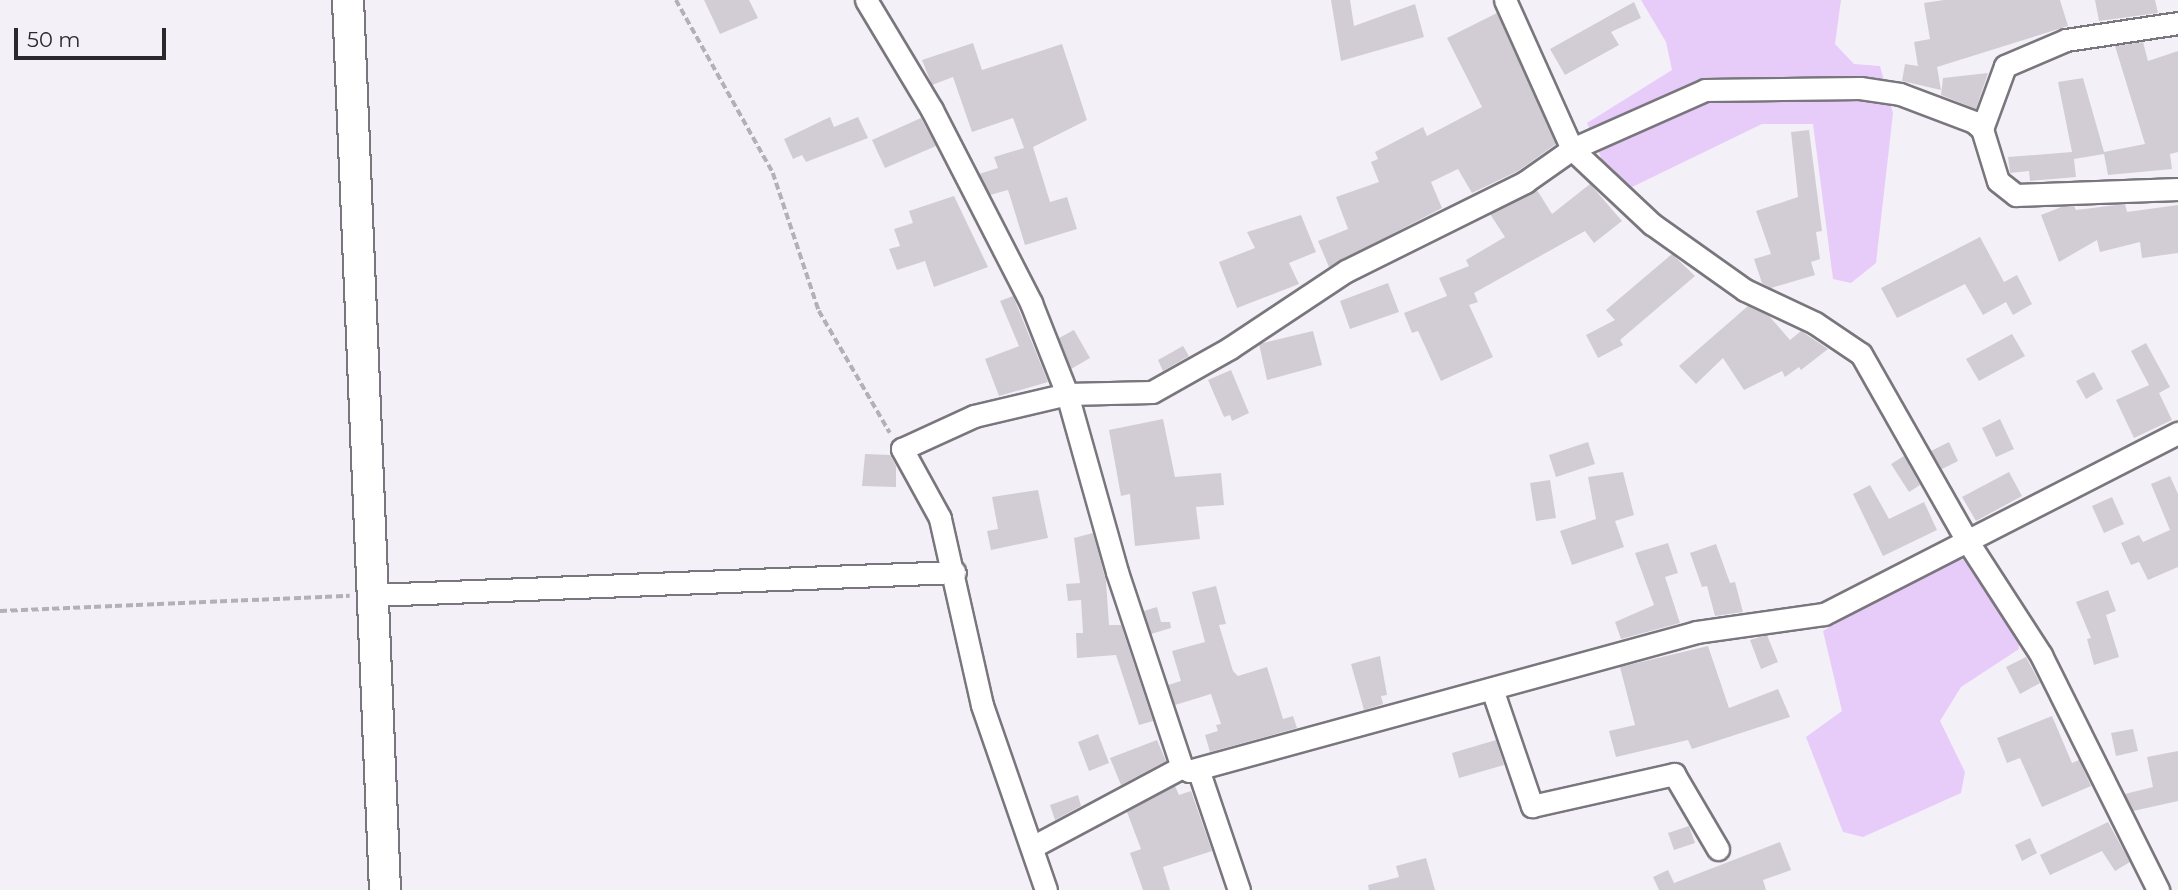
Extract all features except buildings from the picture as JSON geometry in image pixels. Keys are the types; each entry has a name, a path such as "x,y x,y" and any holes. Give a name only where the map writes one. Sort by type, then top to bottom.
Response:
{"street":[{"path":"348,0 385,890"},
{"path":"866,0 932,110 1018,279 1067,394 1110,547 1191,770 1239,890"},
{"path":"1505,0 1572,149 1652,224 1745,290 1815,323 1861,354 1968,542 2041,655 2158,890"},
{"path":"2178,23 2066,40 2005,66 1982,130 1998,181 2016,195 2178,189"},
{"path":"1046,890 1034,846 982,705 955,572 940,518 902,449 974,416 1067,394 1152,392 1230,348 1346,271 1525,182 1572,149 1706,90 1874,90 1953,112 1982,130"},
{"path":"1034,846 1191,770 1697,632 1824,614 2178,433"},
{"path":"373,595 955,572"},
{"path":"1492,689 1532,806 1674,774 1718,849"}],"path":[{"path":"676,0 773,173 819,311 902,449"},
{"path":"0,611 373,595"}],"shaded area":[{"path":"1641,0 1841,0 1835,44 1854,64 1880,66 1893,113 1876,263 1851,283 1833,279 1813,124 1762,124 1630,188 1604,165 1587,123 1672,70 1666,42"},
{"path":"1966,559 2018,634 2019,649 1961,687 1940,721 1965,772 1961,793 1863,837 1843,832 1806,737 1842,711 1823,631 1947,560"}]}
